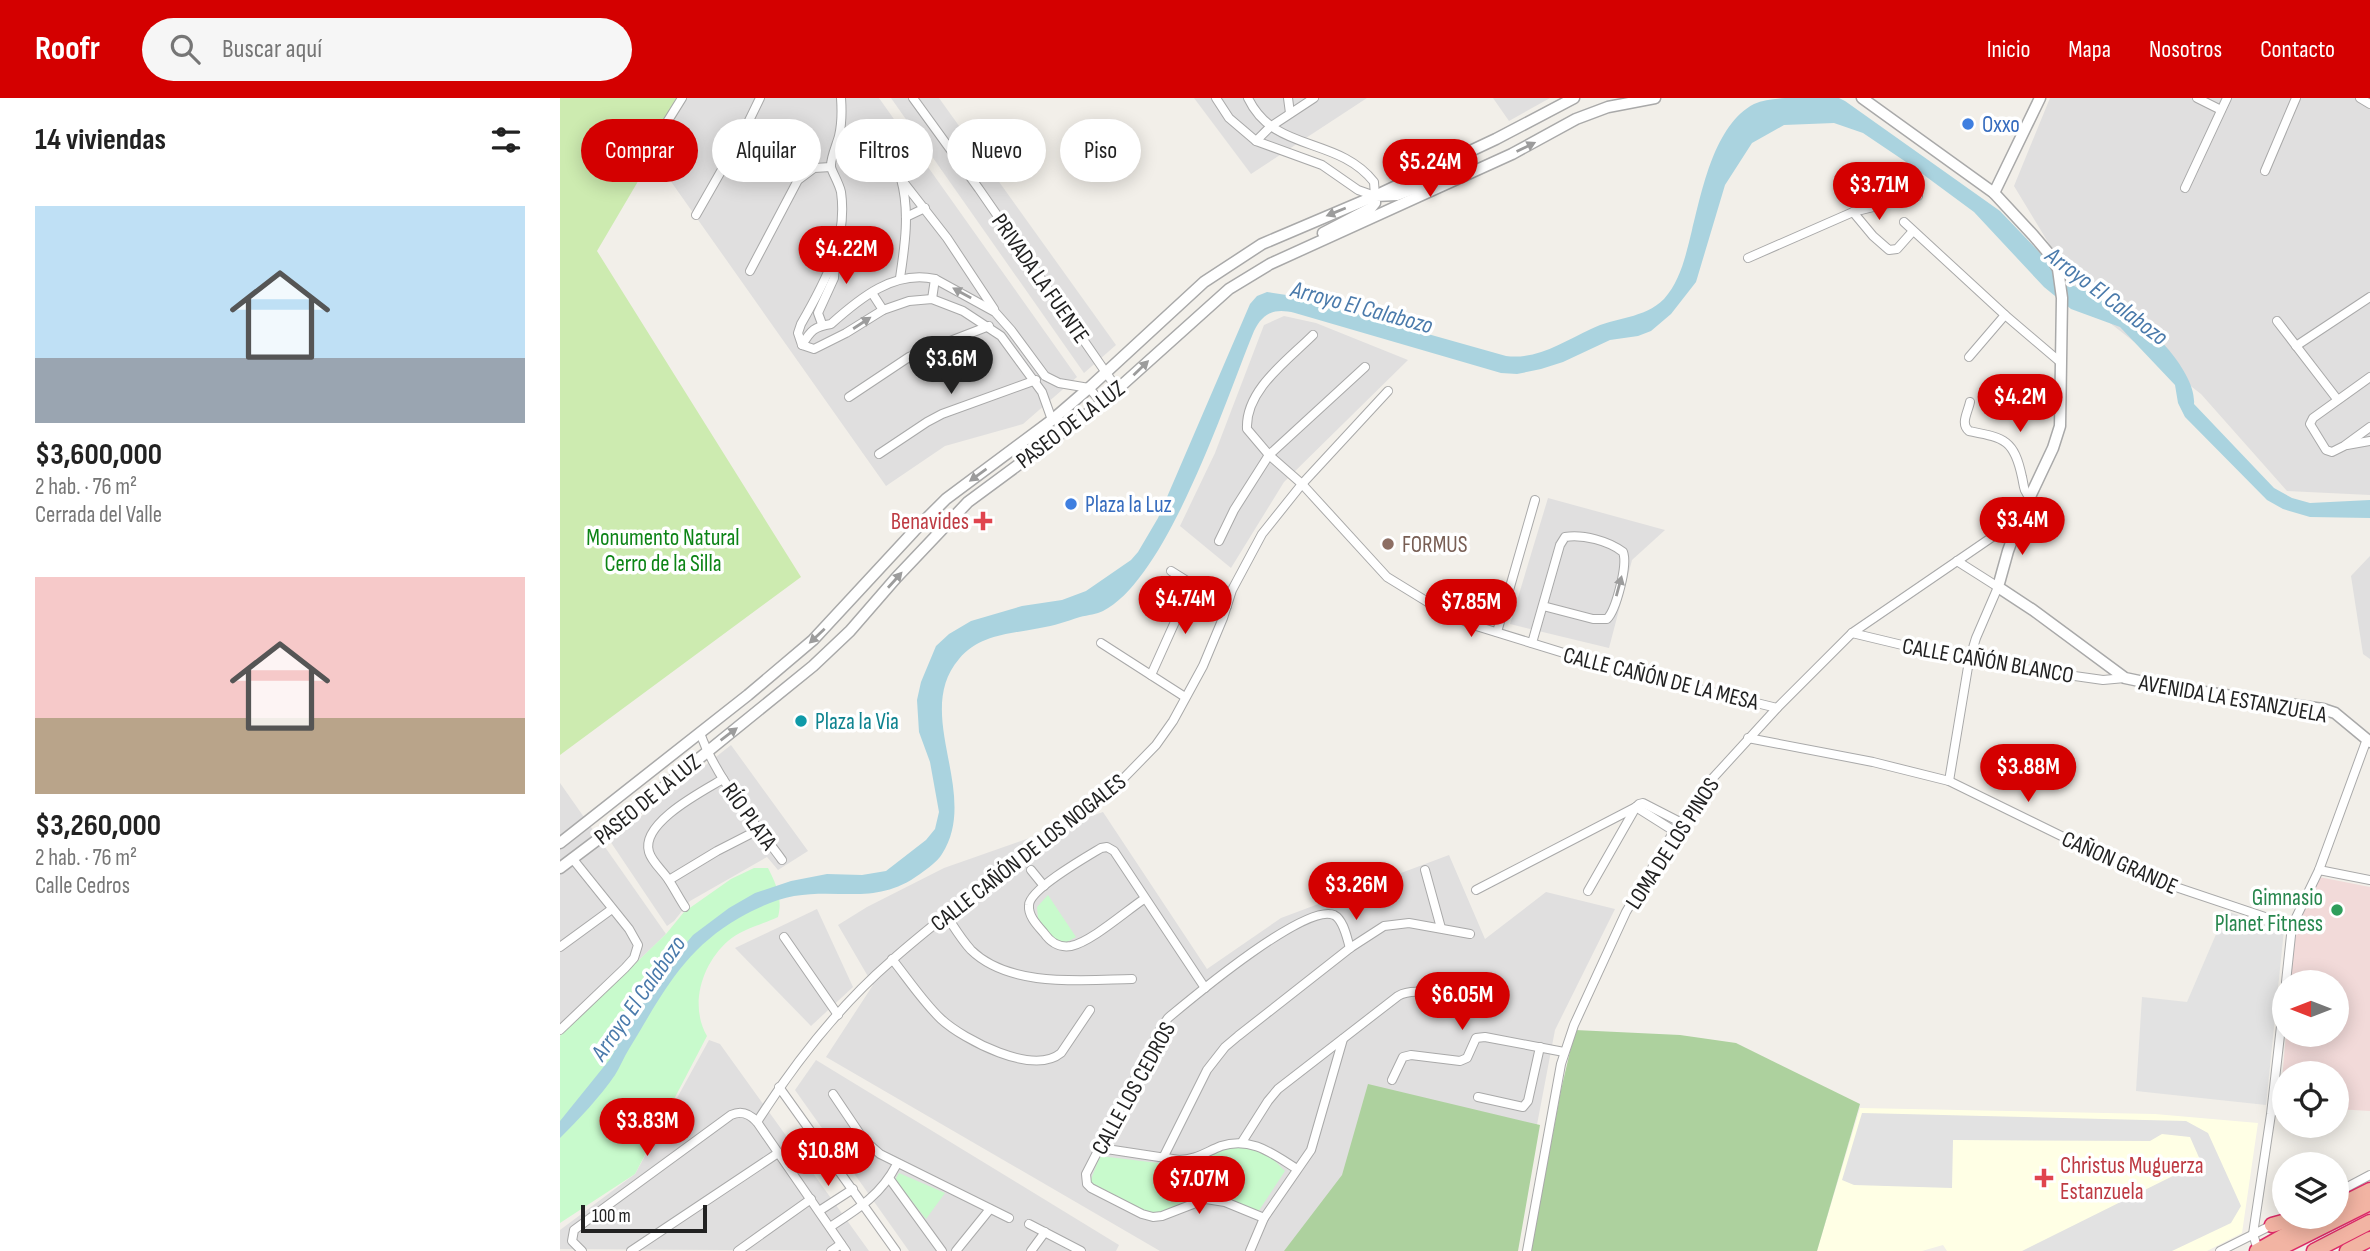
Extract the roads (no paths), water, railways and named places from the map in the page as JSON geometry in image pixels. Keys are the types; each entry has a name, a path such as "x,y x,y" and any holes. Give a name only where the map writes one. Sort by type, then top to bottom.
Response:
{"highway":[{"path":"2349,1200 2370,1190"},
{"path":"2274,1251 2370,1203"},
{"path":"2314,1251 2370,1222"},
{"path":"2258,1250 2296,1229"},
{"path":"2347,1251 2370,1239"}],"street":[{"path":"669,119 682,98"},
{"path":"696,215 760,98"},
{"path":"822,324 818,313 834,278 841,226 842,202 837,177 831,167 842,122 841,98"},
{"name":"PRIVADA LA FUENTE","path":"913,98 1118,390"},
{"path":"1216,98 1229,118 1256,141 1322,165 1358,190 1375,196 1397,195 1455,172 1484,166"},
{"path":"1248,98 1258,115 1270,127 1285,136 1331,150 1350,160 1374,182 1373,206 1332,227 1310,245"},
{"path":"1288,98 1290,113"},
{"path":"1256,141 1270,127 1314,98"},
{"name":"PASEO DE LA LUZ","path":"560,843 748,695 822,632 946,499 1052,420 1223,268 1262,244 1375,196 1496,139 1574,98"},
{"name":"PASEO DE LA LUZ","path":"560,868 759,712 813,666 850,631 968,502 1118,390 1214,300 1251,274 1540,141 1576,119 1624,103 1654,98"},
{"path":"1862,98 1994,193 2043,246 2058,269 2062,298 2060,426 2053,448 2020,518 1998,587 1976,638 1969,661 1949,781"},
{"path":"1994,193 2040,98"},
{"path":"2197,98 2221,110"},
{"path":"2185,188 2227,98"},
{"path":"2265,171 2296,98"},
{"path":"1322,165 1331,150"},
{"path":"750,271 798,180 814,168 831,167"},
{"path":"1349,183 1365,172"},
{"path":"900,278 906,217 901,182"},
{"path":"903,182 925,208 995,312 1045,376 1059,383 1089,388 1102,403"},
{"path":"1748,258 1853,212 1918,196"},
{"path":"906,217 925,208"},
{"path":"1853,212 1872,236 1889,250 1897,249 1913,231"},
{"path":"1904,222 2059,361"},
{"path":"802,345 798,333 801,324 835,258"},
{"path":"802,345 810,333 822,324 831,324 872,293 900,278 913,276 935,279 995,312"},
{"path":"932,299 935,279"},
{"path":"872,293 883,310"},
{"path":"2295,346 2370,297"},
{"path":"802,345 814,349 823,346 883,310 909,301 932,299 951,305 989,326 1009,346 1046,400 1052,420"},
{"path":"1184,300 1198,316"},
{"path":"1969,356 2005,315"},
{"path":"2277,321 2337,400"},
{"path":"849,397 909,357 989,326"},
{"name":"CALLE CAÑÓN DE LA MESA","path":"1313,335 1263,386 1248,416 1247,429 1269,455 1302,484 1387,578 1439,609 1497,632 1626,671 1777,708"},
{"path":"1219,541 1234,510 1269,455 1365,367"},
{"path":"879,454 942,414 1045,376"},
{"path":"2370,377 2313,418 2310,424 2326,450 2332,452 2370,427"},
{"name":"CALLE CAÑÓN DE LOS NOGALES","path":"757,1122 779,1087 838,1015 892,959 1040,839 1088,810 1156,745 1203,666 1232,590 1262,534 1302,484 1388,391"},
{"path":"1970,402 1965,428 2007,442 2022,474 2026,493 2030,496"},
{"path":"2344,446 2370,441"},
{"path":"1016,447 1025,460"},
{"path":"1497,632 1535,500"},
{"name":"LOMA DE LOS PINOS","path":"1527,1251 1564,1052 1616,933 1680,822 1748,738 1852,634 2020,518"},
{"path":"1532,643 1560,545 1565,537 1579,536 1614,546 1623,552 1625,563 1613,610 1607,619 1593,619 1543,606"},
{"name":"AVENIDA LA ESTANZUELA","path":"1957,561 2034,610 2125,678 2162,686 2323,709 2335,713 2368,740"},
{"path":"1171,571 1227,606"},
{"path":"1151,675 1192,584"},
{"name":"CALLE CAÑÓN BLANCO","path":"1852,634 1969,661 2102,680 2125,678"},
{"path":"1101,643 1185,697"},
{"path":"748,695 759,712"},
{"name":"RÍO PLATA","path":"700,733 706,751 723,779 782,860"},
{"name":"CAÑON GRANDE","path":"1748,738 1873,762 1949,781 2143,876 2292,926"},
{"path":"2287,970 2292,926 2319,870 2368,740"},
{"path":"685,907 651,856 649,840 664,818 723,779"},
{"path":"1476,890 1639,804 1643,803 1680,822"},
{"path":"1636,807 1674,831"},
{"path":"1588,891 1636,807"},
{"path":"669,880 717,850 760,829"},
{"path":"1144,899 1082,942 1063,947 1050,941 1031,915 1029,901 1044,886 1094,852 1107,847 1114,851 1205,988"},
{"path":"560,1030 625,968 637,953 638,945 634,936 572,858"},
{"path":"1031,870 1044,886"},
{"path":"1424,870 1441,928"},
{"path":"2319,870 2370,880"},
{"path":"560,947 612,909"},
{"path":"946,915 972,951 1001,968 1064,982 1132,979"},
{"name":"CALLE LOS CEDROS","path":"1264,1218 1214,1199 1153,1217 1142,1214 1087,1184 1086,1174 1168,1018 1284,931 1322,915 1335,915 1340,919 1350,948"},
{"path":"1163,1158 1207,1070 1221,1053 1238,1036 1350,948 1384,926 1396,923 1470,933"},
{"path":"784,937 838,1015"},
{"path":"892,959 940,1018 959,1034 1017,1058 1037,1060 1056,1057 1090,1010"},
{"path":"1241,1142 1278,1088 1404,993 1416,992 1454,998"},
{"path":"1392,1080 1403,1057 1411,1055 1460,1061 1467,1058 1476,1038 1485,1037 1564,1052"},
{"path":"1250,1251 1264,1218 1311,1150 1343,1039"},
{"path":"1478,1097 1523,1107 1528,1101 1540,1047"},
{"path":"2258,1250 2253,1234 2279,1047"},
{"path":"779,1087 896,1251"},
{"path":"833,1094 864,1140 880,1154 1009,1218"},
{"path":"582,1251 573,1244 572,1233 731,1115 743,1113 757,1122 844,1247 831,1251"},
{"path":"1100,1147 1189,1160 1221,1146 1241,1142 1261,1147 1297,1169"},
{"path":"631,1251 778,1153"},
{"path":"830,1227 864,1205 889,1178 897,1164"},
{"path":"2349,1186 2370,1175"},
{"path":"889,1178 942,1251"},
{"path":"819,1211 852,1189"},
{"path":"738,1251 811,1199"},
{"path":"956,1251 990,1209"},
{"path":"1029,1224 1081,1251"},
{"path":"2220,1251 2272,1225"},
{"path":"1031,1251 1045,1232"}],"water":[{"path":"1785,98 1839,98 1845,101 2000,211 2069,283 2118,304 2155,334 2187,377 2193,391 2194,404 2274,488 2292,498 2310,503 2370,500 2370,518 2310,517 2283,509 2267,500 2185,417 2178,403 2175,385 2120,327 2071,309 2044,287 1974,212 1863,133 1834,123 1784,125 1752,143 1725,185 1696,282 1671,314 1651,331 1638,336 1610,340 1563,362 1517,374 1501,373 1295,313 1276,311 1261,319 1211,441 1172,526 1150,563 1127,592 1101,612 1050,626 996,636 976,644 959,659 946,681 942,704 954,806 952,830 940,857 920,874 888,890 787,897 752,911 719,931 702,945 675,976 615,1075 596,1100 560,1138 560,1121 610,1059 637,1011 693,935 729,908 755,893 791,881 827,874 862,875 886,871 926,840 935,829 939,812 930,762 919,732 917,700 921,682 936,646 949,634 971,621 1022,606 1062,600 1086,591 1131,560 1158,518 1250,304 1257,296 1267,292 1293,296 1506,356 1517,357 1550,349 1600,325 1648,310 1664,299 1675,284 1682,266 1705,179 1719,143 1740,114 1754,104"}],"place":[{"name":"Oxxo","path":"1968,124"},
{"name":"Plaza la Luz","path":"1071,504"},
{"name":"Benavides","path":"983,521"},
{"name":"FORMUS","path":"1388,544"},
{"name":"Plaza la Via","path":"801,721"},
{"name":"Gimnasio Planet Fitness","path":"2337,910"},
{"name":"Christus Muguerza Estanzuela","path":"2044,1178"}],"water label":[{"name":"Arroyo El Calabozo","path":"2107,296"},
{"name":"Arroyo El Calabozo","path":"1362,307"},
{"name":"Arroyo El Calabozo","path":"638,998"}],"park label":[{"name":"Monumento Natural Cerro de la Silla","path":"663,550"}]}
